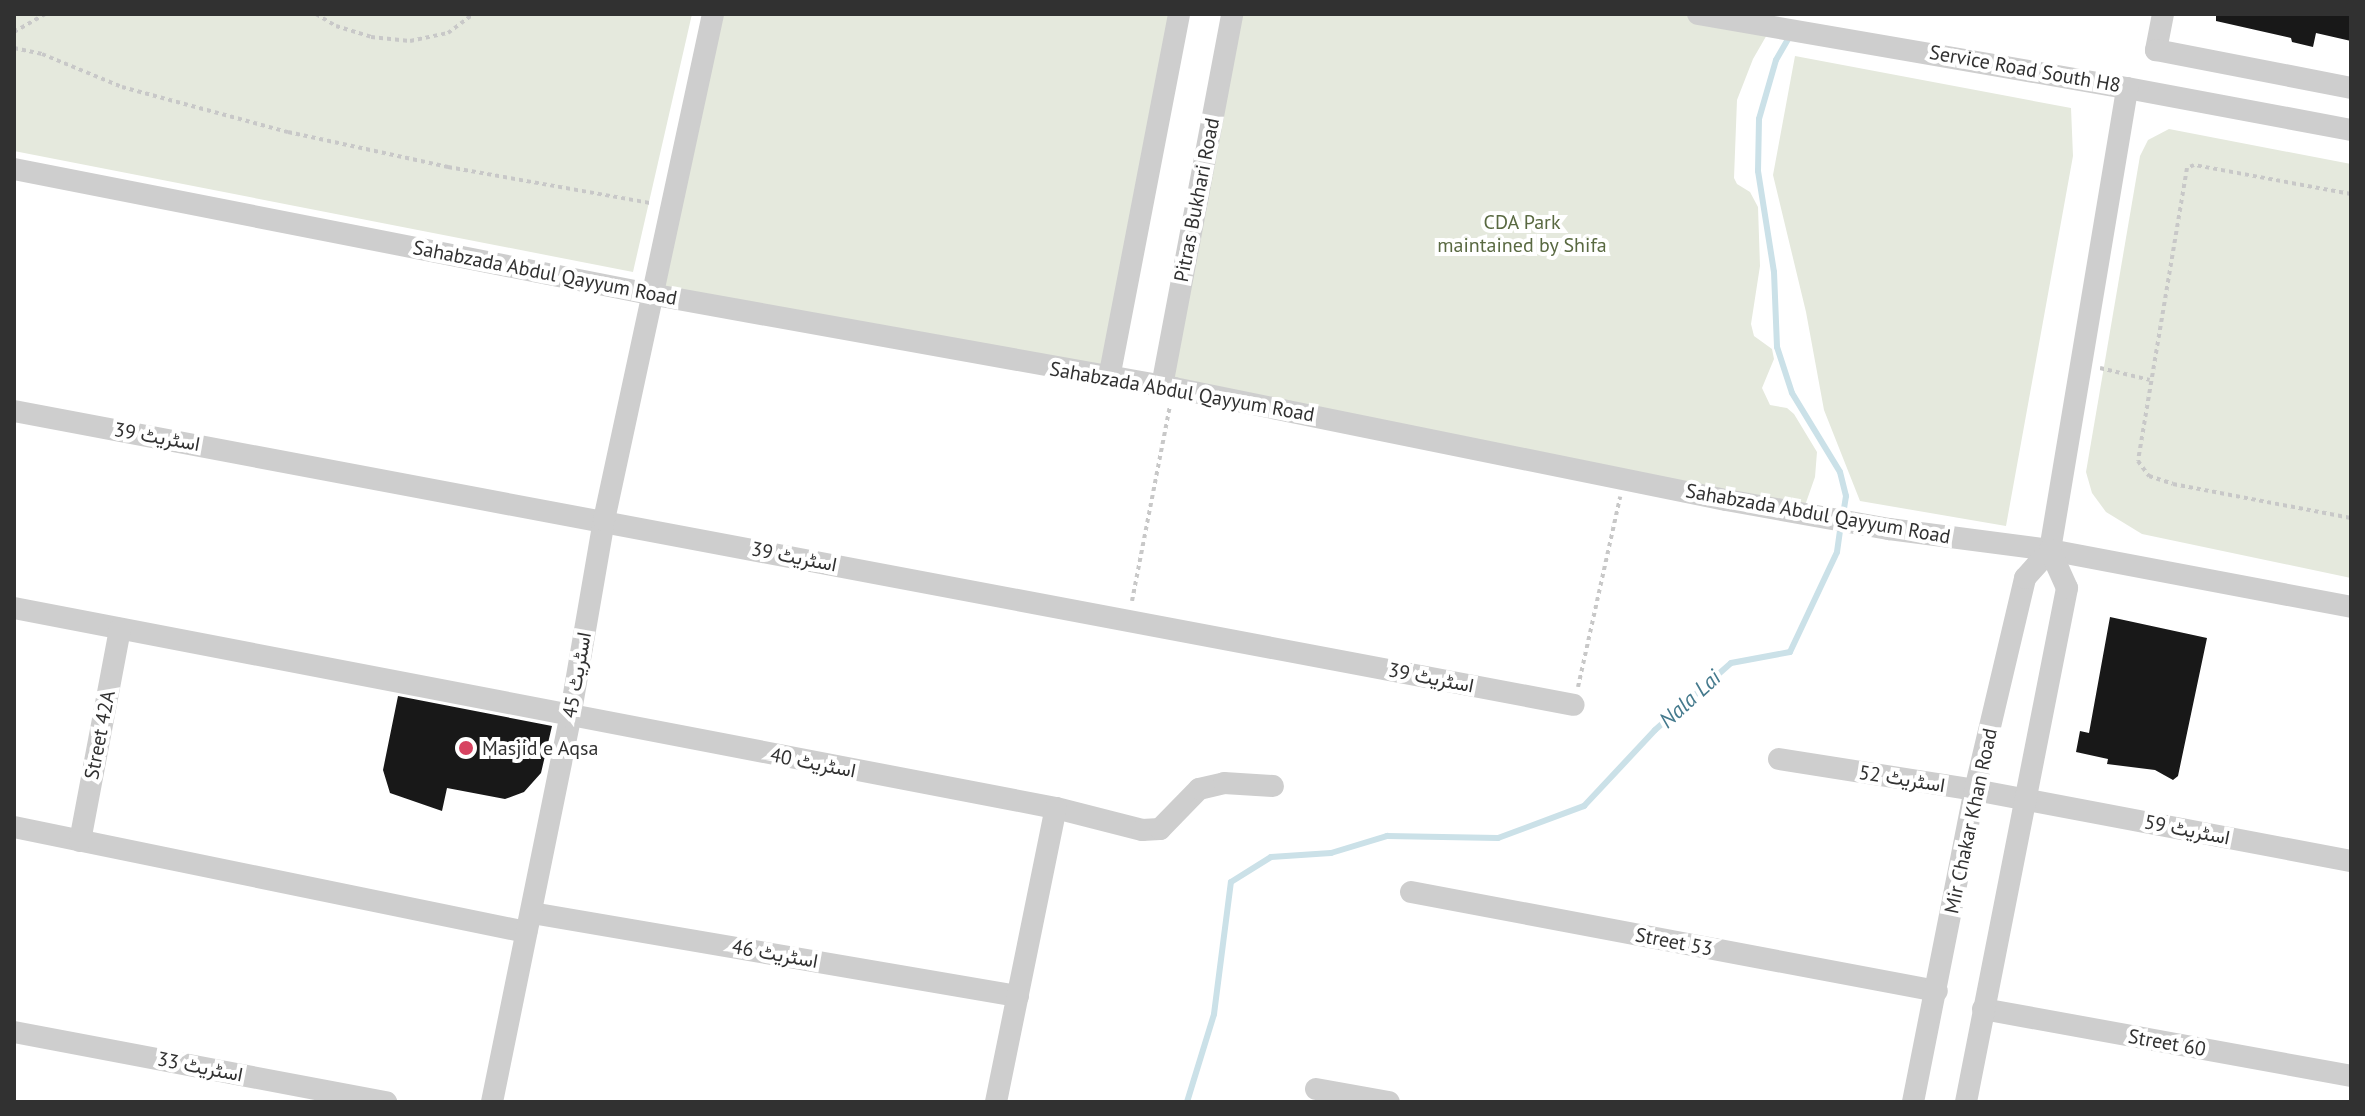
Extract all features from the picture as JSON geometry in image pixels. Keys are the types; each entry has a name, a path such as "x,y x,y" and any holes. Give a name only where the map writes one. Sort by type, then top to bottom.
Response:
{"street":[{"name":"اسٹریٹ 45","path":"497,1101 604,520 650,294 713,14"},
{"path":"1109,378 1179,14"},
{"name":"Pitras Bukhari Road","path":"1168,387 1232,14"},
{"name":"Service Road South H8","path":"1698,14 1888,45 2351,130"},
{"path":"2163,14 2156,50 2351,88"},
{"path":"1966,1102 2067,588 2050,550 2127,88"},
{"name":"Sahabzada Abdul Qayyum Road","path":"14,169 650,294 1168,387 1726,500 1889,529 2050,550 2351,607"},
{"name":"اسٹریٹ 39","path":"14,411 1574,705"},
{"name":"Mir Chakar Khan Road","path":"1913,1102 1975,790 2025,578 2050,550"},
{"name":"اسٹریٹ 40","path":"14,608 1056,808 1142,830 1160,829 1199,789 1224,783 1273,786"},
{"name":"Street 42A","path":"80,841 120,629"},
{"name":"اسٹریٹ 52","path":"1779,759 2023,800"},
{"name":"اسٹریٹ 59","path":"2023,800 2351,861"},
{"path":"996,1102 1056,808"},
{"name":"اسٹریٹ 46","path":"14,827 529,922 1018,996"},
{"name":"Street 53","path":"1411,892 1937,991"},
{"name":"Street 60","path":"1983,1009 2351,1076"},
{"name":"اسٹریٹ 33","path":"14,1032 386,1102"},
{"path":"1316,1089 1389,1102"}],"path":[{"path":"14,32 45,14"},
{"path":"316,14 336,26 371,37 410,41 448,33 473,14"},
{"path":"14,48 42,54 122,87 288,132 448,167 670,207"},
{"path":"2351,194 2188,166 2138,461 2149,476 2351,518"},
{"path":"2082,364 2151,380"},
{"path":"1128,622 1168,387"},
{"path":"1574,705 1625,478"}],"green space":[{"path":"14,14 692,14 633,272 14,151"},
{"path":"713,14 1179,14 1109,378 650,294"},
{"name":"CDA Park maintained by Shifa","path":"1232,14 1705,14 1772,26 1753,59 1737,100 1734,178 1737,184 1750,192 1758,207 1760,266 1751,324 1754,336 1772,349 1774,359 1762,388 1770,405 1787,408 1794,414 1817,452 1815,477 1802,514 1162,386"},
{"path":"1795,56 2071,108 2073,156 2006,526 1860,501 1824,410 1806,312 1773,175"},
{"path":"2169,129 2351,164 2351,578 2142,534 2106,512 2092,493 2086,472 2140,156 2148,140"}],"building":[{"path":"2216,14 2351,14 2351,41 2316,33 2313,47 2292,42 2291,38 2216,21"},
{"path":"2110,617 2207,638 2178,776 2173,780 2155,770 2107,764 2108,759 2076,752 2080,731 2089,733"},
{"name":"Masjid e Aqsa","path":"398,696 552,726 541,773 524,792 505,799 447,788 442,811 390,793 383,770"}],"waterway":[{"name":"Nala Lai","path":"1791,34 1776,60 1759,119 1758,171 1774,272 1777,347 1792,393 1840,472 1846,496 1843,514"},
{"name":"Nala Lai","path":"1187,1102 1214,1014 1231,882 1271,857 1331,853 1387,836 1498,838 1584,806 1655,730 1731,663 1790,652 1837,552 1841,525"}],"place":[{"name":"Masjid e Aqsa","path":"466,748"}]}
